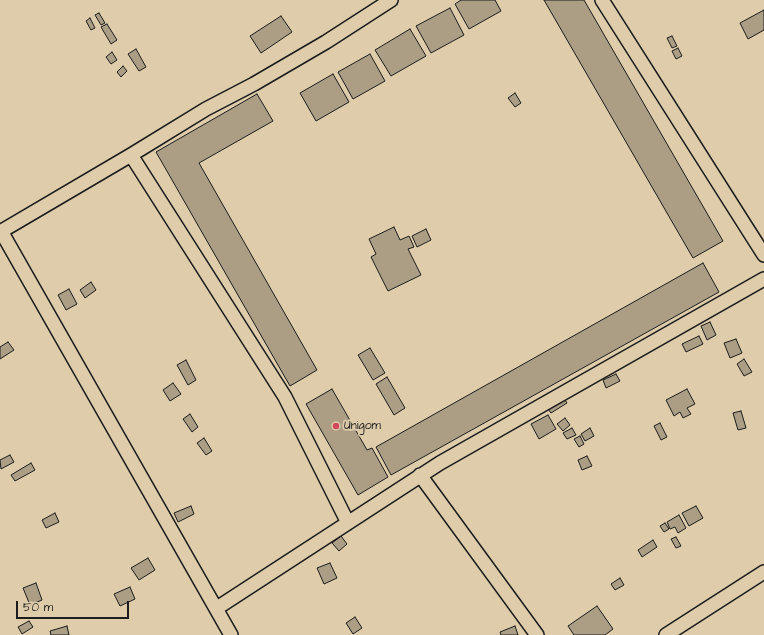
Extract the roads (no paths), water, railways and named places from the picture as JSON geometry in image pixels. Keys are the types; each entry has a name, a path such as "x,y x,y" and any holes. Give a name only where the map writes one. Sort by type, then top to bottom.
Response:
{"street":[{"path":"231,635 217,608 1,232 206,109 254,84 326,42 391,0"},
{"path":"602,0 764,255"},
{"path":"131,155 285,397 348,523"},
{"path":"217,608 420,475 764,279"},
{"path":"420,475 537,635"},
{"path":"666,635 764,572"}],"place":[{"name":"Unigom","path":"336,426"}]}
